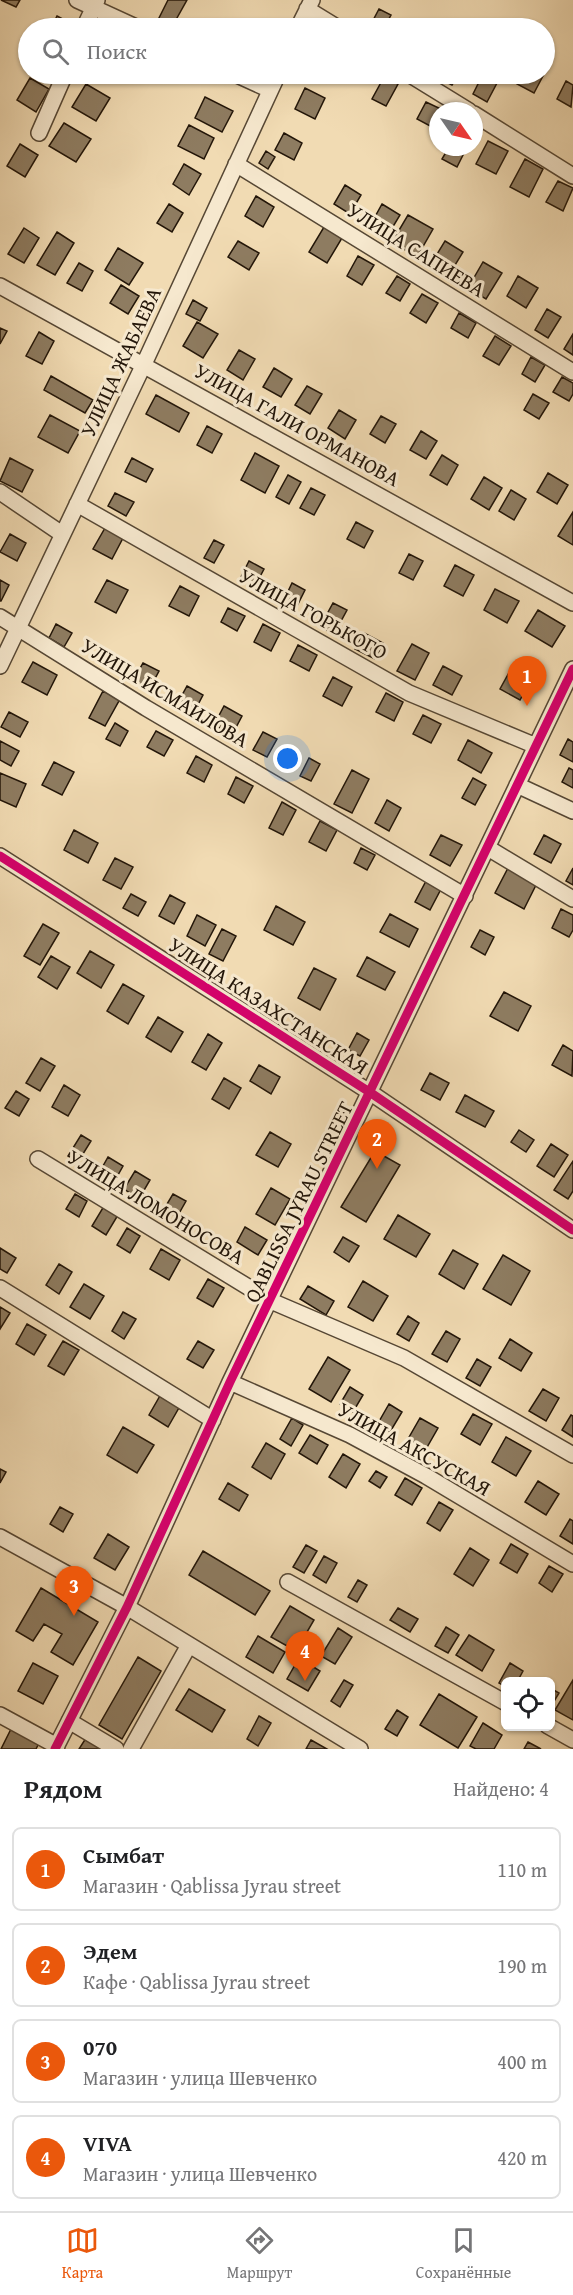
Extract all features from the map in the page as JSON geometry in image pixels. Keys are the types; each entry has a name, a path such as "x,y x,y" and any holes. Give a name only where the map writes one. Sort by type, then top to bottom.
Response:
{"street":[{"path":"77,0 95,4 120,18"},
{"path":"89,18 95,4"},
{"path":"310,5 326,18"},
{"path":"39,134 61,84"},
{"path":"257,84 270,90"},
{"name":"УЛИЦА ЖАБАЕВА","path":"0,666 144,364 273,84"},
{"path":"425,84 454,102"},
{"path":"483,120 573,176"},
{"name":"УЛИЦА САПИЕВА","path":"236,164 573,372"},
{"name":"УЛИЦА ГАЛИ ОРМАНОВА","path":"0,286 573,603"},
{"path":"0,492 62,534"},
{"name":"УЛИЦА ГОРЬКОГО","path":"77,504 409,693 536,746"},
{"name":"УЛИЦА ИСМАИЛОВА","path":"0,617 146,708 465,896"},
{"name":"QABLISSA JYRAU STREET","path":"56,1747 127,1607 230,1382 371,1094 573,669"},
{"path":"517,785 573,811"},
{"path":"488,848 573,899"},
{"name":"УЛИЦА КАЗАХСТАНСКАЯ","path":"0,856 371,1094 573,1230"},
{"name":"УЛИЦА ЛОМОНОСОВА","path":"38,1160 271,1301 404,1358 573,1455"},
{"path":"0,1288 213,1420"},
{"name":"УЛИЦА АКСУСКАЯ","path":"230,1382 350,1435 426,1476 573,1564"},
{"path":"0,1537 127,1607 360,1749"},
{"path":"288,1582 501,1700"},
{"path":"131,1749 189,1645"},
{"path":"0,1715 56,1747"},
{"path":"69,1721 116,1749"},
{"path":"555,1730 573,1740"}],"building":[{"path":"1,0 20,0 16,7"},
{"path":"168,0 187,0 177,18 159,18"},
{"path":"379,9 391,15 389,18 374,18"},
{"path":"566,81 573,85 571,107 557,99"},
{"path":"26,84 40,84 49,89 36,112 17,100"},
{"path":"86,84 110,98 96,121 72,107"},
{"path":"380,84 398,84 386,106 372,99"},
{"path":"478,84 496,84 487,102 473,94"},
{"path":"517,84 539,84 534,93"},
{"path":"305,88 325,98 315,119 295,109"},
{"path":"205,97 233,111 222,132 195,118"},
{"path":"426,102 429,103 429,125 417,119"},
{"path":"64,123 91,139 76,162 49,146"},
{"path":"189,125 214,138 204,159 178,146"},
{"path":"284,133 302,143 294,160 275,150"},
{"path":"488,141 508,151 496,174 476,164 480,156 483,156"},
{"path":"20,144 38,155 25,177 7,166"},
{"path":"266,151 275,157 268,169 259,163"},
{"path":"444,156 462,156 457,167 442,159"},
{"path":"525,159 543,169 529,197 510,187"},
{"path":"184,164 201,174 189,195 173,184"},
{"path":"558,181 573,188 563,211 546,202"},
{"path":"345,185 361,195 350,214 334,204"},
{"path":"256,196 274,207 263,227 245,216"},
{"path":"169,204 183,213 172,232 157,223"},
{"path":"382,204 400,215 388,235 371,224"},
{"path":"408,215 433,229 417,257 392,242"},
{"path":"324,227 342,238 327,263 309,252"},
{"path":"24,228 39,238 24,263 8,254"},
{"path":"57,232 74,243 55,275 37,265"},
{"path":"238,241 259,253 249,270 228,257"},
{"path":"445,241 463,252 449,275 431,264"},
{"path":"118,248 143,263 129,285 105,270"},
{"path":"358,256 374,265 362,285 347,276"},
{"path":"483,262 502,273 486,299 468,288"},
{"path":"79,263 93,271 82,291 67,283"},
{"path":"397,276 410,284 400,301 386,293"},
{"path":"518,276 538,288 526,308 507,296"},
{"path":"121,285 139,296 128,314 110,303"},
{"path":"422,294 438,303 426,323 410,313"},
{"path":"193,300 207,308 200,321 186,314"},
{"path":"547,309 561,317 548,338 535,330"},
{"path":"459,313 476,323 468,338 451,328"},
{"path":"197,322 218,334 203,358 183,346"},
{"path":"0,328 7,331 0,344"},
{"path":"39,332 54,341 42,364 26,356"},
{"path":"573,334 573,355 564,349"},
{"path":"495,336 511,346 499,365 483,356"},
{"path":"239,350 255,359 243,380 227,370"},
{"path":"531,357 545,365 535,382 522,374"},
{"path":"274,368 292,379 281,397 263,387"},
{"path":"51,376 93,400 85,413 44,390"},
{"path":"562,377 573,383 573,394 569,401 553,392"},
{"path":"307,386 322,394 310,414 295,405"},
{"path":"533,394 549,403 539,419 524,410"},
{"path":"156,395 189,413 179,432 146,414"},
{"path":"339,410 356,420 345,439 328,428"},
{"path":"50,415 80,431 68,453 38,437"},
{"path":"381,416 396,424 385,443 370,434"},
{"path":"207,426 222,434 212,453 197,445"},
{"path":"421,431 437,441 426,459 410,450"},
{"path":"255,453 279,466 265,493 241,480"},
{"path":"442,455 458,465 447,485 430,475"},
{"path":"10,458 33,470 22,492 0,481"},
{"path":"132,458 153,469 146,482 125,472"},
{"path":"548,473 568,485 557,504 537,492"},
{"path":"288,475 301,482 289,504 276,497"},
{"path":"484,477 502,488 489,510 471,499"},
{"path":"311,488 325,495 314,515 300,508"},
{"path":"511,490 526,499 514,520 499,511"},
{"path":"115,493 134,502 126,516 108,506"},
{"path":"573,512 573,545 558,536"},
{"path":"356,522 373,531 364,548 347,539"},
{"path":"105,528 123,538 112,559 93,549"},
{"path":"10,534 26,543 17,561 0,552"},
{"path":"214,540 224,545 214,563 204,558"},
{"path":"409,554 423,561 413,580 399,573"},
{"path":"249,561 264,569 255,586 240,579"},
{"path":"455,565 474,575 463,596 444,586"},
{"path":"0,580 9,585 1,601 0,601"},
{"path":"107,580 128,590 116,613 95,602"},
{"path":"292,583 305,590 296,608 283,602"},
{"path":"180,586 199,596 189,616 169,606"},
{"path":"495,589 519,601 507,623 484,610"},
{"path":"333,603 347,610 334,634 320,627"},
{"path":"228,608 245,616 237,631 221,622"},
{"path":"538,610 565,626 552,647 525,631"},
{"path":"56,624 72,633 64,647 49,638"},
{"path":"263,624 280,633 271,651 254,642"},
{"path":"364,633 383,643 375,659 355,649"},
{"path":"412,644 429,653 415,680 397,671"},
{"path":"298,645 317,655 309,671 290,661"},
{"path":"33,662 57,675 47,695 22,682"},
{"path":"143,663 159,671 149,690 133,681"},
{"path":"443,666 462,676 452,695 433,685"},
{"path":"511,669 531,680 520,700 500,689"},
{"path":"333,677 352,687 342,706 323,696"},
{"path":"187,686 203,695 192,716 175,708"},
{"path":"103,691 120,699 105,726 89,718"},
{"path":"386,693 403,702 394,721 376,712"},
{"path":"224,706 242,716 232,735 214,725"},
{"path":"9,712 28,722 20,737 1,727"},
{"path":"423,715 441,724 431,743 413,734"},
{"path":"115,723 128,731 120,746 106,739"},
{"path":"156,731 173,740 164,756 147,747"},
{"path":"263,732 277,739 267,757 253,750"},
{"path":"568,739 573,742 573,762 560,755"},
{"path":"468,740 492,753 481,773 458,760"},
{"path":"0,741 19,751 11,766 0,760"},
{"path":"196,756 212,765 204,782 187,773"},
{"path":"309,758 320,764 311,781 300,776"},
{"path":"54,762 74,772 62,795 42,785"},
{"path":"569,768 573,770 573,788 562,782"},
{"path":"352,770 369,779 352,813 334,804"},
{"path":"0,773 26,784 16,807 0,800"},
{"path":"236,777 253,786 244,803 228,794"},
{"path":"473,778 486,785 475,805 462,798"},
{"path":"387,800 401,808 389,831 375,823"},
{"path":"282,802 296,810 283,835 269,828"},
{"path":"320,821 337,830 326,851 309,842"},
{"path":"74,830 98,843 88,863 64,850"},
{"path":"441,835 462,845 450,866 430,855"},
{"path":"544,835 561,844 551,863 534,854"},
{"path":"361,848 375,855 367,870 354,863"},
{"path":"115,858 133,867 121,889 103,880"},
{"path":"508,868 537,883 524,909 495,893"},
{"path":"573,868 573,885 566,881"},
{"path":"426,881 441,889 430,910 415,902"},
{"path":"131,894 146,902 138,916 123,908"},
{"path":"170,895 185,903 174,924 159,916"},
{"path":"276,906 305,922 293,945 264,930"},
{"path":"561,909 573,915 573,930 569,937 552,928"},
{"path":"390,914 418,929 409,947 380,932"},
{"path":"197,915 216,925 205,946 187,936"},
{"path":"43,924 59,933 40,965 24,956"},
{"path":"222,929 236,936 223,961 209,954"},
{"path":"480,930 494,937 485,955 471,947"},
{"path":"90,951 114,965 101,988 77,973"},
{"path":"51,956 70,967 57,989 38,977"},
{"path":"367,957 395,972 385,990 357,976"},
{"path":"314,968 336,979 320,1010 298,998"},
{"path":"123,984 144,996 128,1024 107,1011"},
{"path":"504,992 531,1006 518,1031 490,1016"},
{"path":"158,1017 183,1032 171,1052 146,1037"},
{"path":"357,1033 369,1040 360,1056 348,1050"},
{"path":"208,1034 222,1043 206,1070 192,1062"},
{"path":"563,1045 573,1051 572,1076 552,1065"},
{"path":"41,1058 55,1066 40,1091 26,1083"},
{"path":"259,1065 280,1077 271,1094 250,1081"},
{"path":"430,1073 449,1083 440,1100 421,1090"},
{"path":"224,1078 241,1088 229,1109 212,1099"},
{"path":"64,1085 80,1095 68,1116 52,1107"},
{"path":"16,1091 29,1099 19,1116 5,1108"},
{"path":"465,1095 494,1111 485,1127 456,1112"},
{"path":"339,1110 347,1114 338,1131 330,1126"},
{"path":"519,1130 534,1140 526,1152 511,1142"},
{"path":"270,1132 291,1144 278,1167 256,1155"},
{"path":"81,1135 91,1141 78,1162 68,1156"},
{"path":"551,1144 568,1155 554,1177 537,1166"},
{"path":"375,1151 400,1165 366,1222 341,1207"},
{"path":"108,1157 123,1166 113,1184 98,1175"},
{"path":"573,1161 573,1191 568,1199 554,1190"},
{"path":"135,1171 150,1180 139,1199 124,1189"},
{"path":"271,1188 290,1199 275,1225 256,1214"},
{"path":"75,1194 87,1201 79,1217 66,1209"},
{"path":"173,1194 186,1201 177,1217 164,1209"},
{"path":"104,1206 118,1215 106,1235 92,1226"},
{"path":"398,1215 430,1234 416,1257 384,1239"},
{"path":"245,1227 267,1240 258,1255 237,1242"},
{"path":"127,1228 140,1236 130,1253 117,1245"},
{"path":"343,1237 359,1246 349,1262 334,1252"},
{"path":"0,1248 16,1258 7,1273 0,1269"},
{"path":"161,1249 180,1260 169,1280 150,1269"},
{"path":"453,1250 478,1264 464,1289 439,1274"},
{"path":"503,1255 530,1271 511,1305 483,1289"},
{"path":"59,1264 72,1272 59,1294 46,1285"},
{"path":"208,1279 224,1288 213,1307 197,1298"},
{"path":"363,1281 388,1296 373,1321 348,1307"},
{"path":"84,1284 104,1296 90,1319 70,1307"},
{"path":"308,1286 334,1301 326,1315 300,1299"},
{"path":"0,1307 10,1313 0,1329"},
{"path":"123,1312 136,1319 124,1339 112,1331"},
{"path":"408,1316 419,1323 409,1341 397,1334"},
{"path":"27,1324 46,1335 34,1355 16,1344"},
{"path":"446,1331 460,1339 447,1362 432,1354"},
{"path":"510,1339 532,1353 521,1371 499,1358"},
{"path":"63,1341 79,1350 64,1375 48,1366"},
{"path":"198,1341 214,1350 203,1368 187,1359"},
{"path":"328,1357 350,1370 331,1402 309,1389"},
{"path":"477,1359 491,1367 480,1386 466,1378"},
{"path":"350,1387 363,1395 353,1412 340,1404"},
{"path":"543,1389 559,1398 546,1421 529,1411"},
{"path":"161,1394 180,1406 168,1427 149,1415"},
{"path":"389,1404 402,1412 390,1432 377,1425"},
{"path":"473,1414 492,1424 480,1445 461,1434"},
{"path":"571,1415 573,1416 573,1437 562,1430"},
{"path":"292,1418 303,1425 291,1446 280,1439"},
{"path":"420,1418 438,1428 426,1449 408,1439"},
{"path":"123,1427 154,1445 137,1473 107,1455"},
{"path":"310,1435 328,1445 317,1464 299,1453"},
{"path":"506,1437 531,1451 516,1476 492,1462"},
{"path":"266,1443 285,1454 271,1479 252,1467"},
{"path":"343,1454 360,1464 346,1488 329,1477"},
{"path":"0,1469 6,1472 0,1483"},
{"path":"376,1471 387,1477 380,1488 369,1481"},
{"path":"405,1478 422,1488 412,1505 395,1495"},
{"path":"538,1481 559,1494 546,1515 525,1502"},
{"path":"228,1483 248,1495 239,1511 219,1499"},
{"path":"439,1502 453,1510 440,1531 427,1523"},
{"path":"60,1507 73,1514 63,1532 50,1524"},
{"path":"570,1519 573,1521 573,1544 560,1536"},
{"path":"108,1534 129,1547 115,1570 94,1558"},
{"path":"511,1544 528,1554 517,1573 500,1563"},
{"path":"306,1545 317,1551 304,1573 293,1567"},
{"path":"470,1548 489,1560 473,1586 454,1574"},
{"path":"203,1551 270,1591 255,1615 189,1575"},
{"path":"324,1556 337,1563 326,1583 313,1575"},
{"path":"549,1566 563,1574 552,1592 539,1583"},
{"path":"358,1580 367,1585 357,1602 348,1597"},
{"path":"41,1588 98,1622 73,1665 51,1652 62,1634 44,1624 33,1641 16,1631"},
{"path":"290,1606 314,1620 296,1651 271,1637"},
{"path":"398,1608 418,1619 410,1632 390,1620"},
{"path":"446,1627 459,1635 448,1653 435,1646"},
{"path":"338,1628 352,1637 335,1664 321,1656"},
{"path":"469,1635 494,1650 482,1671 456,1655"},
{"path":"258,1636 285,1652 273,1673 246,1657"},
{"path":"138,1657 161,1671 122,1739 99,1725"},
{"path":"299,1658 320,1671 308,1691 287,1679"},
{"path":"33,1663 58,1676 43,1704 18,1691"},
{"path":"510,1663 523,1671 520,1677 502,1677"},
{"path":"344,1680 353,1685 340,1707 331,1701"},
{"path":"573,1680 573,1720 555,1710"},
{"path":"189,1689 225,1710 212,1732 176,1710"},
{"path":"439,1694 477,1717 458,1748 420,1725"},
{"path":"397,1710 408,1717 397,1736 385,1729"},
{"path":"259,1716 271,1723 258,1746 247,1739"},
{"path":"483,1723 502,1735 494,1749 476,1749 470,1746"},
{"path":"11,1729 39,1743 36,1749 1,1749"},
{"path":"86,1738 105,1749 79,1749"},
{"path":"311,1740 327,1749 306,1749"},
{"path":"528,1742 541,1749 524,1749"}],"cycle path":[{"path":"55,1749 127,1607 230,1382 573,669"},
{"path":"0,856 371,1093 573,1230"}],"place":[{"name":"Сымбат","path":"527,706"},
{"name":"Эдем","path":"377,1169"},
{"name":"070","path":"74,1616"},
{"name":"VIVA","path":"305,1681"}]}
